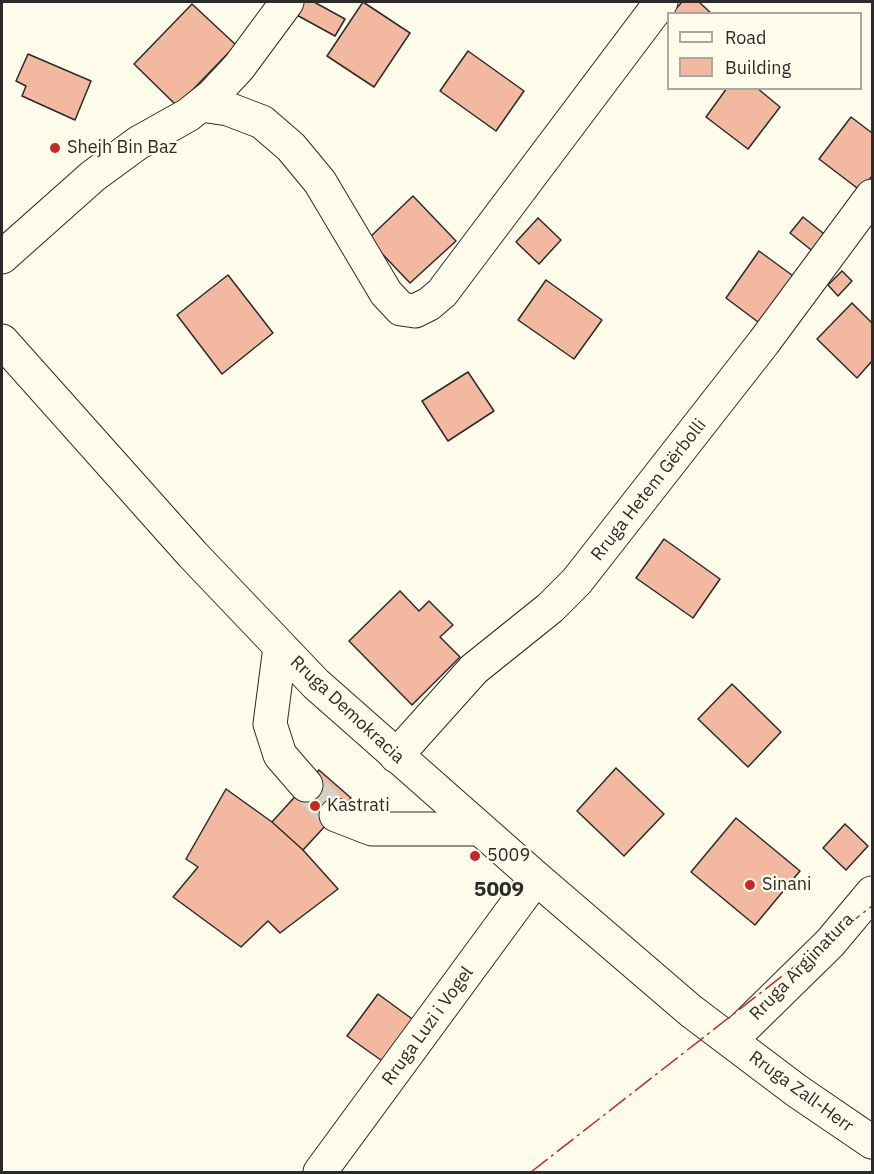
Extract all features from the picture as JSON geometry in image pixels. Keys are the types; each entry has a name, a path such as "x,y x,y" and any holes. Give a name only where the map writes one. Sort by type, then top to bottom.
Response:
{"street":[{"path":"2,257 93,177 138,143 201,105 239,67 287,2"},
{"path":"201,105 228,109 261,122 291,147 320,182 386,293 401,309 415,311 429,304 442,293 661,2"},
{"name":"Rruga Hetem Gërbolli","path":"396,756 474,669 550,608 577,581 764,342 873,196"},
{"name":"Rruga Demokracia","path":"2,341 193,555 280,647 396,756 691,1011 730,1040"},
{"path":"280,647 270,724 280,755 306,785"},
{"path":"336,815 372,829 480,829"},
{"name":"Rruga Luzi i Vogel","path":"320,1173 536,878"},
{"name":"Rruga Argjinatura","path":"730,1040 830,943 873,893"},
{"name":"Rruga Zall-Herr","path":"730,1040 870,1142"}],"building":[{"path":"299,2 314,2 345,19 335,36 293,13"},
{"path":"363,2 410,33 374,87 327,56"},
{"path":"682,2 699,2 710,12 673,12"},
{"path":"192,4 236,45 177,106 134,64"},
{"path":"468,51 524,91 496,131 440,91"},
{"path":"28,54 91,81 75,120 22,96 26,86 16,81"},
{"path":"726,90 759,90 780,107 748,149 706,117"},
{"path":"851,117 872,133 872,176 861,191 819,159"},
{"path":"413,196 456,241 410,283 368,239"},
{"path":"803,217 828,237 815,253 790,233"},
{"path":"538,218 561,240 539,264 516,242"},
{"path":"759,251 796,278 762,325 726,298"},
{"path":"842,271 852,281 838,296 828,285"},
{"path":"228,275 273,333 222,374 177,315"},
{"path":"546,280 602,320 574,359 518,320"},
{"path":"852,303 872,323 872,361 857,378 817,339"},
{"path":"468,372 494,411 448,441 422,401"},
{"path":"664,539 720,579 693,618 636,578"},
{"path":"400,591 419,611 429,601 453,625 440,637 460,657 412,705 349,641"},
{"path":"732,684 781,732 748,767 698,719"},
{"path":"616,768 664,814 624,856 577,811"},
{"name":"Kastrati","path":"319,770 351,798 303,850 272,822"},
{"path":"226,789 272,822 303,850 338,889 280,933 268,921 241,947 173,897 198,867 186,859"},
{"path":"736,818 800,871 755,925 691,872"},
{"path":"845,824 868,846 846,870 823,848"},
{"path":"378,994 415,1021 385,1063 347,1036"}],"tunnel":[{"path":"306,785 336,815"}],"power":[{"path":"531,1172 872,906"}],"place":[{"name":"Shejh Bin Baz","path":"55,148"},
{"name":"Kastrati","path":"315,806"},
{"name":"5009","path":"475,856"},
{"name":"Sinani","path":"750,885"}],"district":[{"name":"5009","path":"499,890"}]}
